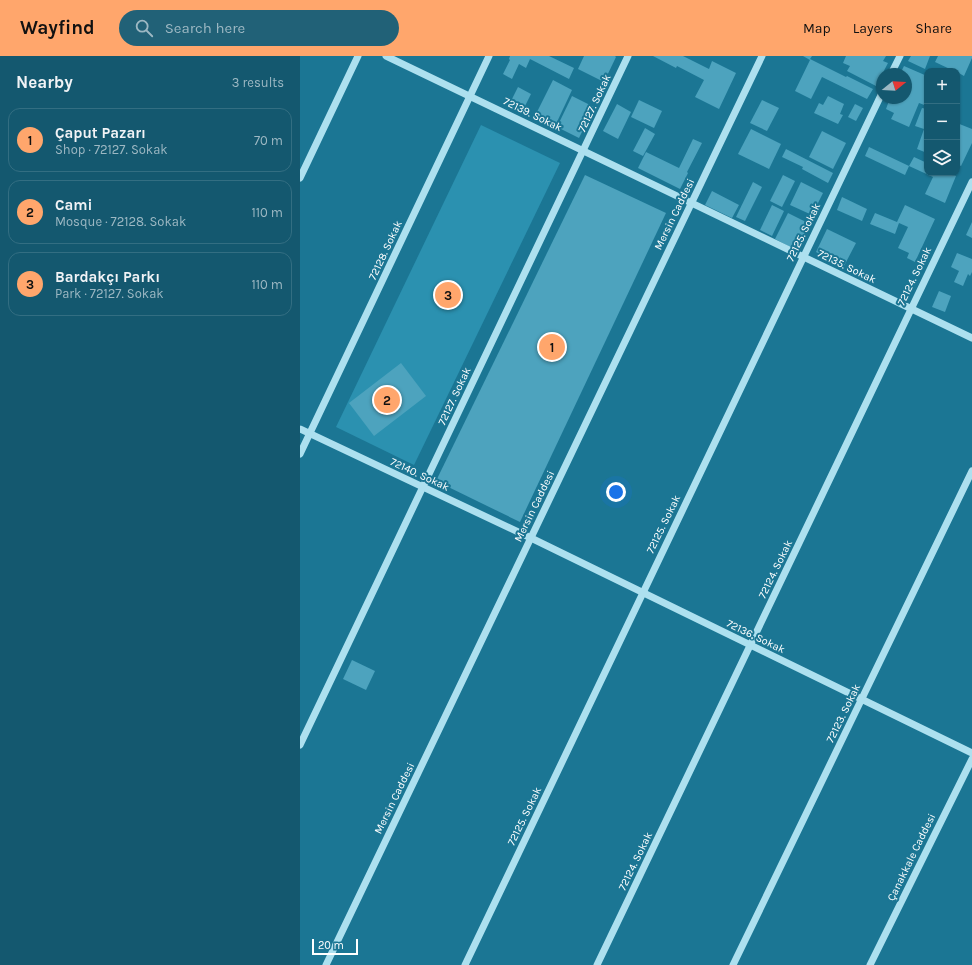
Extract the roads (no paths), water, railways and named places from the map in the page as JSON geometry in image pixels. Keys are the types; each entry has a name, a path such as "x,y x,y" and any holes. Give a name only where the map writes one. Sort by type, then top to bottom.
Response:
{"street":[{"path":"300,178 358,56"},
{"name":"72139. Sokak","path":"386,56 692,203"},
{"name":"72128. Sokak","path":"300,454 489,56"},
{"name":"72127. Sokak","path":"300,745 628,56"},
{"name":"Mersin Caddesi","path":"326,965 762,56"},
{"path":"894,68 900,56"},
{"name":"72125. Sokak","path":"465,965 877,104"},
{"name":"72124. Sokak","path":"597,965 972,182"},
{"name":"72135. Sokak","path":"692,203 972,338"},
{"name":"72140. Sokak","path":"300,429 531,538"},
{"name":"72123. Sokak","path":"733,965 972,471"},
{"name":"72136. Sokak","path":"531,538 972,753"},
{"name":"Çanakkale Caddesi","path":"870,965 972,759"}],"place":[{"name":"Bardakçı Parkı","path":"448,295"},
{"name":"Çaput Pazarı","path":"552,347"},
{"name":"Cami","path":"387,400"}]}
